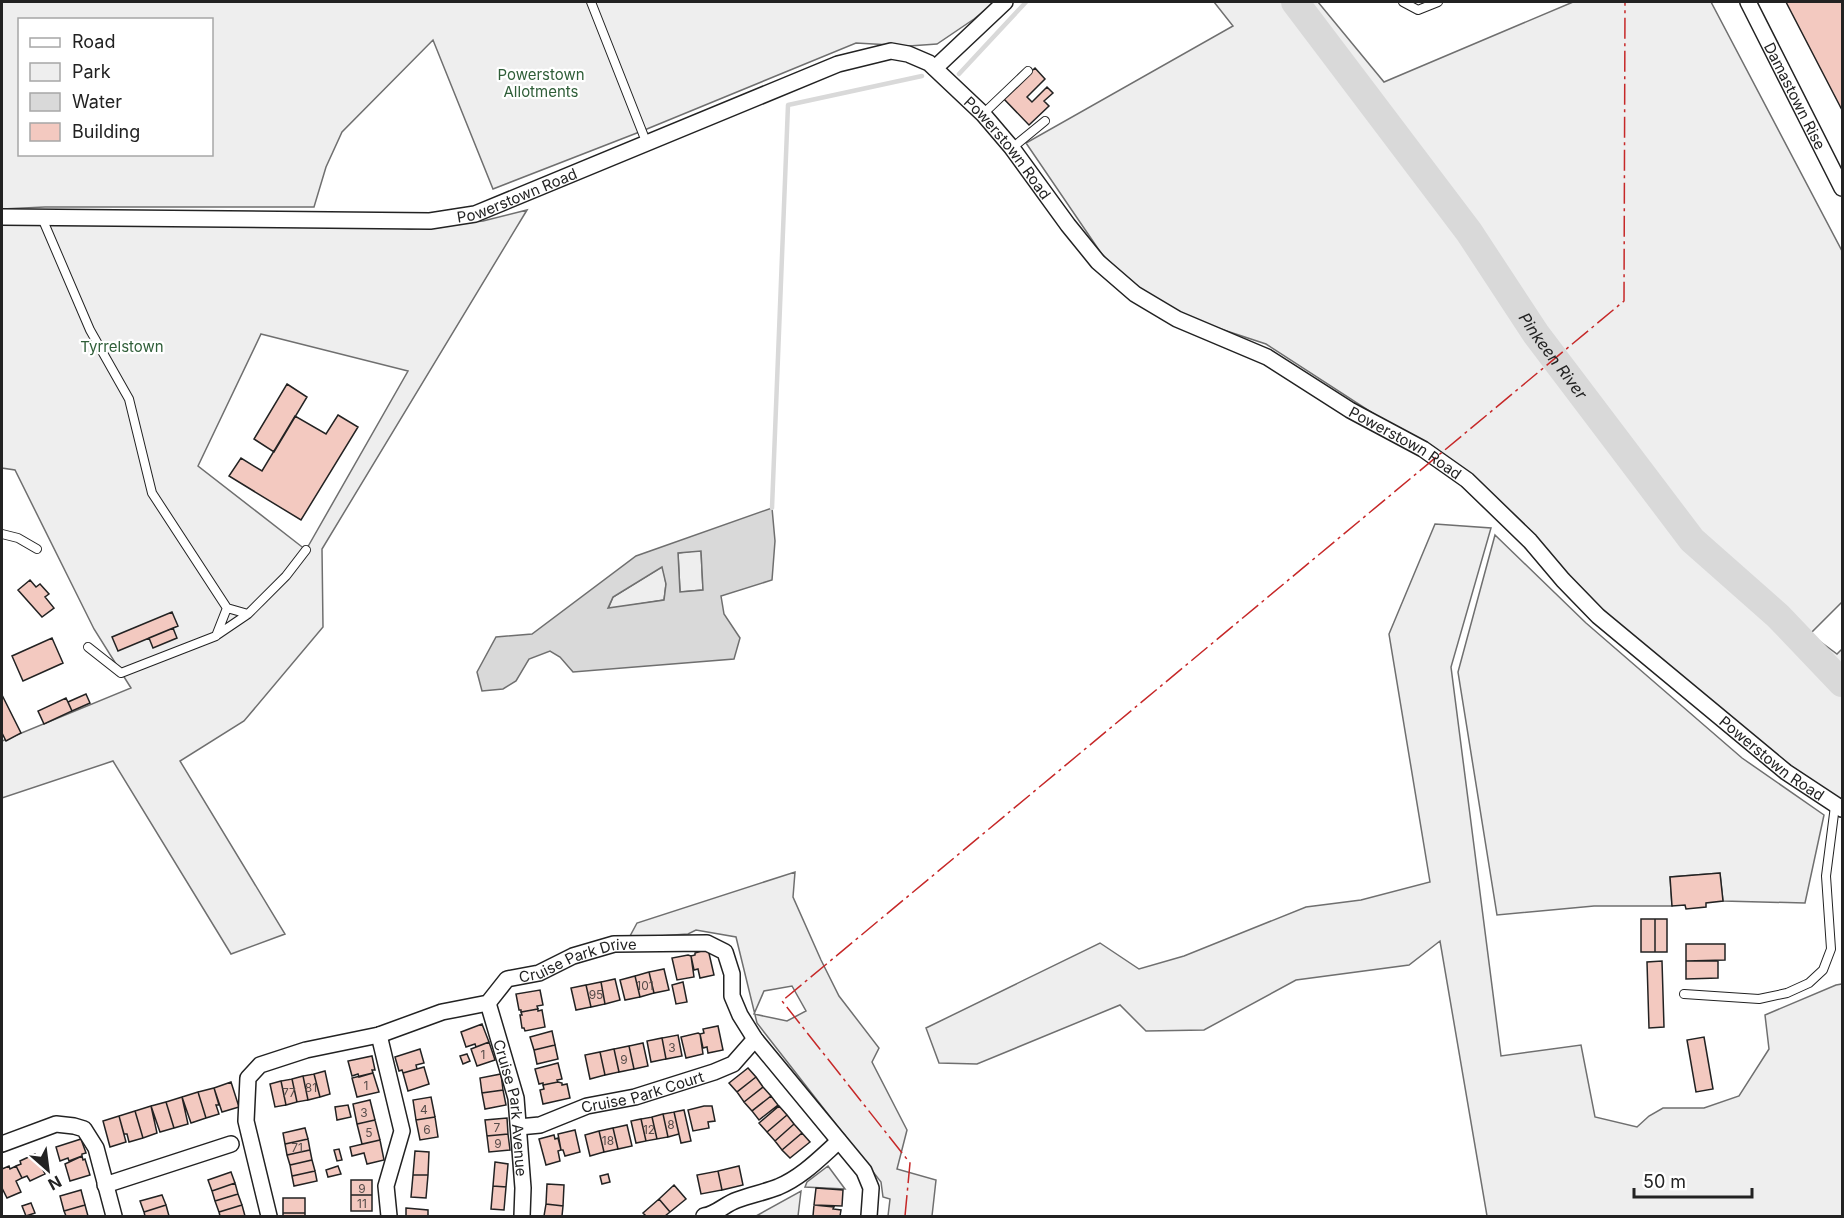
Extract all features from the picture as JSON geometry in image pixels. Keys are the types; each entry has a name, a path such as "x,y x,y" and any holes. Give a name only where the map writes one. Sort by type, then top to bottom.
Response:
{"street":[{"path":"935,68 1005,2"},
{"name":"Damastown Rise","path":"1748,2 1842,188"},
{"name":"Powerstown Road","path":"2,217 430,221 475,214 838,64 891,51 908,54 929,63 982,114 1012,148 1098,262 1135,294 1177,319 1267,357 1350,410 1423,449 1467,480 1530,541 1598,616 1786,772 1839,808"},
{"name":"Cruise Park Drive","path":"488,1003 507,979 538,973 573,956 614,944 707,943 725,952 732,974 732,996 740,1015 756,1040 864,1171 871,1188 869,1216"},
{"path":"268,1216 246,1120 248,1078 260,1065 298,1052 379,1035 442,1012 488,1003"},
{"name":"Cruise Park Avenue","path":"488,1003 516,1098 523,1188 522,1216"},
{"path":"379,1035 402,1131 386,1185 389,1216"},
{"name":"Cruise Park Court","path":"519,1126 540,1125 587,1106 635,1097 714,1072 733,1064 756,1040"},
{"path":"2,1143 56,1124 74,1125 84,1129 96,1148 114,1216"},
{"path":"704,1216 712,1215 735,1200 780,1186 795,1178 804,1173 839,1141"},
{"path":"105,1185 231,1144"}],"lane":[{"path":"591,2 647,144"},
{"path":"1403,2 1418,10 1438,2"},
{"path":"982,114 1028,71"},
{"path":"1012,148 1045,121"},
{"path":"41,216 90,330 129,399 152,493 227,608 248,614"},
{"path":"2,534 18,538 37,549"},
{"path":"88,647 121,673 216,636 248,614 286,576 306,550"},
{"path":"216,636 227,608"},
{"path":"1684,994 1759,999 1787,993 1809,983 1823,970 1831,949 1826,876 1839,808"}],"green space":[{"name":"Powerstown Allotments","path":"2,2 995,2 937,44 909,46 856,43 493,189 433,40 342,132 326,167 314,207 2,209"},
{"path":"1214,2 1318,2 1384,82 1573,2 1711,2 1842,251 1842,602 1810,634 1837,654 1842,649 1842,802 1792,770 1600,608 1470,476 1266,344 1178,315 1132,285 1101,253 1026,143 1233,26"},
{"name":"Tyrrelstown","path":"527,210 322,549 323,627 244,721 180,761 285,934 231,954 113,761 2,798 2,741 131,688 94,629 15,470 2,468 2,225 317,223 411,229 483,221","holes":["261,334 408,371 306,550 198,466"]},
{"path":"1435,524 1491,528 1451,667 1501,1056 1581,1045 1595,1117 1637,1127 1649,1116 1663,1108 1704,1108 1739,1096 1769,1049 1765,1015 1842,984 1842,1216 1487,1216 1440,941 1409,965 1296,980 1204,1030 1146,1031 1120,1005 977,1064 939,1063 926,1028 1100,943 1139,969 1184,956 1306,907 1361,900 1430,882 1389,634"},
{"path":"1495,535 1586,623 1742,758 1824,815 1805,903 1723,901 1720,873 1670,877 1672,906 1594,906 1497,915 1458,672"},
{"path":"701,550 703,590 680,592 678,553"},
{"path":"663,566 666,584 664,600 608,609 613,597"},
{"path":"795,872 793,897 821,960 839,996 879,1048 872,1062 907,1130 897,1169 936,1180 932,1216 888,1216 890,1199 883,1197 881,1182 757,1023 755,1014 787,1021 806,1011 792,986 764,991 755,1013 736,937 696,930 688,934 629,938 637,923"},
{"path":"828,1166 845,1189 805,1187 807,1182"},
{"path":"801,1191 798,1216 756,1216"}],"water":[{"path":"772,508 775,541 772,580 721,596 724,614 740,638 734,659 573,672 560,657 550,651 529,659 516,681 503,689 482,691 477,672 496,637 532,634 636,556","holes":["701,551 703,590 680,592 678,553","662,567 666,584 664,600 608,608 613,597"]}],"building":[{"path":"1786,2 1842,2 1842,110"},
{"path":"1035,68 1045,79 1027,97 1032,102 1047,87 1053,93 1044,101 1049,106 1029,125 1003,98"},
{"path":"287,384 307,397 274,452 254,439"},
{"path":"338,415 358,427 301,520 229,476 241,458 262,471 295,416 326,434"},
{"path":"30,580 36,587 40,584 49,594 45,597 54,608 42,617 18,590"},
{"path":"172,612 178,626 118,651 112,637"},
{"path":"173,628 177,638 153,648 149,638"},
{"path":"52,638 63,663 23,681 12,656"},
{"path":"86,694 90,703 72,711 68,702"},
{"path":"2,695 21,733 6,741 2,733"},
{"path":"66,698 72,711 44,724 38,711"},
{"path":"1720,873 1723,901 1706,903 1706,907 1686,909 1685,905 1672,906 1670,877"},
{"path":"1641,919 1655,919 1655,952 1641,952"},
{"path":"1655,919 1667,919 1667,952 1655,952"},
{"path":"1686,944 1725,944 1725,960 1686,961"},
{"path":"708,949 714,975 700,978 698,969 694,970 691,956"},
{"path":"691,956 694,977 677,980 672,958"},
{"path":"1662,961 1664,1027 1649,1028 1647,962"},
{"path":"1686,961 1718,961 1718,978 1686,979"},
{"path":"664,969 669,990 654,993 649,972"},
{"path":"649,972 654,993 640,997 635,976"},
{"path":"635,976 640,997 625,1000 620,980"},
{"path":"615,979 620,1000 605,1004 601,982"},
{"path":"601,982 605,1004 591,1007 586,985"},
{"path":"683,982 687,1002 676,1004 672,985"},
{"path":"586,985 591,1007 576,1010 571,988"},
{"path":"540,990 543,1005 537,1006 538,1009 521,1012 516,994"},
{"path":"538,1009 538,1011 542,1010 545,1027 525,1031 522,1028 521,1012"},
{"path":"482,1024 489,1042 476,1047 475,1044 466,1047 461,1032"},
{"path":"718,1026 723,1050 708,1053 707,1047 703,1048 700,1034 704,1033 703,1029"},
{"path":"552,1031 555,1045 534,1050 530,1037"},
{"path":"698,1033 703,1054 686,1058 681,1037"},
{"path":"678,1035 682,1056 666,1059 662,1038"},
{"path":"1704,1037 1713,1089 1696,1092 1687,1040"},
{"path":"662,1038 666,1059 651,1062 647,1041"},
{"path":"489,1042 495,1060 477,1066 471,1049"},
{"path":"643,1043 648,1066 634,1069 629,1046"},
{"path":"555,1045 558,1059 537,1064 534,1050"},
{"path":"629,1046 634,1069 619,1072 614,1049"},
{"path":"420,1049 424,1063 416,1065 417,1069 403,1073 402,1070 399,1071 395,1057"},
{"path":"614,1049 619,1072 605,1075 600,1052"},
{"path":"600,1052 605,1075 590,1079 585,1055"},
{"path":"467,1054 470,1061 463,1064 460,1056"},
{"path":"372,1056 375,1070 372,1070 373,1073 359,1077 358,1074 352,1076 348,1061"},
{"path":"558,1063 562,1079 557,1080 558,1082 539,1084 535,1069"},
{"path":"424,1067 429,1084 408,1091 403,1073"},
{"path":"748,1068 756,1077 737,1092 729,1083"},
{"path":"325,1071 330,1094 320,1097 314,1074"},
{"path":"373,1073 379,1092 357,1097 352,1078"},
{"path":"314,1074 320,1097 308,1100 303,1076"},
{"path":"501,1074 503,1090 482,1093 480,1078"},
{"path":"303,1076 308,1100 297,1102 292,1079"},
{"path":"756,1077 763,1087 744,1102 737,1092"},
{"path":"292,1079 297,1102 286,1105 281,1081"},
{"path":"281,1081 286,1105 275,1107 270,1084"},
{"path":"231,1082 239,1107 222,1112 214,1088"},
{"path":"558,1082 562,1085 567,1084 570,1098 543,1104 540,1090 544,1089 543,1085"},
{"path":"763,1087 771,1096 752,1111 744,1102"},
{"path":"214,1088 219,1114 206,1118 198,1092"},
{"path":"503,1090 506,1105 485,1109 482,1093"},
{"path":"198,1092 206,1118 191,1123 182,1097"},
{"path":"771,1096 778,1105 759,1120 752,1111"},
{"path":"182,1097 188,1124 174,1128 166,1102"},
{"path":"431,1097 435,1117 416,1120 413,1100"},
{"path":"370,1100 375,1120 357,1124 353,1104"},
{"path":"166,1102 174,1128 160,1132 151,1106"},
{"path":"348,1105 351,1117 337,1120 335,1107"},
{"path":"151,1106 157,1133 143,1138 135,1111"},
{"path":"712,1106 715,1121 708,1122 709,1128 693,1131 688,1110"},
{"path":"779,1106 787,1115 767,1132 759,1123"},
{"path":"684,1110 691,1141 681,1143 674,1112"},
{"path":"135,1111 143,1138 129,1142 119,1116"},
{"path":"674,1112 679,1134 668,1137 663,1114"},
{"path":"663,1114 668,1137 657,1139 652,1117"},
{"path":"787,1115 794,1124 775,1141 767,1132"},
{"path":"119,1116 126,1142 110,1147 103,1121"},
{"path":"435,1117 438,1137 420,1140 416,1120"},
{"path":"652,1117 657,1139 646,1141 641,1119"},
{"path":"507,1118 508,1134 487,1136 485,1120"},
{"path":"641,1119 646,1141 636,1143 631,1121"},
{"path":"375,1120 380,1140 362,1144 357,1124"},
{"path":"794,1124 802,1133 782,1150 775,1141"},
{"path":"627,1125 632,1146 618,1149 613,1128"},
{"path":"305,1128 308,1139 285,1144 283,1133"},
{"path":"613,1128 618,1149 604,1152 599,1131"},
{"path":"575,1130 580,1152 565,1156 561,1150 558,1134"},
{"path":"599,1131 604,1152 590,1156 585,1135"},
{"path":"802,1133 810,1142 790,1158 782,1150"},
{"path":"508,1134 510,1150 489,1152 487,1136"},
{"path":"554,1135 555,1139 558,1138 561,1150 558,1151 560,1161 546,1165 539,1139"},
{"path":"81,1139 86,1153 69,1161 68,1158 60,1161 56,1147"},
{"path":"308,1139 310,1150 287,1155 285,1144"},
{"path":"380,1140 384,1160 367,1164 364,1153 352,1156 350,1147"},
{"path":"339,1149 342,1160 337,1161 334,1150"},
{"path":"310,1150 312,1160 290,1165 287,1155"},
{"path":"415,1151 429,1152 428,1175 413,1175"},
{"path":"35,1154 45,1174 30,1181 27,1176 22,1178 16,1166 21,1164 20,1161"},
{"path":"82,1156 90,1175 70,1181 65,1164"},
{"path":"312,1160 315,1171 292,1176 290,1165"},
{"path":"495,1162 508,1164 506,1187 493,1186"},
{"path":"9,1166 10,1169 16,1166 22,1178 16,1181 21,1192 7,1198 2,1188 2,1169"},
{"path":"338,1166 341,1174 328,1177 326,1170"},
{"path":"739,1166 743,1185 722,1190 718,1171"},
{"path":"315,1171 317,1181 294,1186 292,1176"},
{"path":"718,1171 722,1190 701,1194 697,1175"},
{"path":"231,1172 235,1183 212,1191 208,1180"},
{"path":"608,1174 610,1182 602,1184 600,1176"},
{"path":"413,1175 428,1175 426,1198 411,1197"},
{"path":"351,1180 372,1180 372,1195 351,1195"},
{"path":"235,1183 238,1194 215,1201 212,1191"},
{"path":"547,1184 564,1185 563,1206 546,1204"},
{"path":"674,1185 686,1199 670,1212 659,1199"},
{"path":"493,1186 506,1187 504,1210 491,1209"},
{"path":"816,1188 843,1190 842,1206 814,1205"},
{"path":"81,1190 85,1205 64,1211 60,1196"},
{"path":"238,1194 242,1205 219,1212 215,1201"},
{"path":"162,1195 166,1205 144,1212 140,1201"},
{"path":"351,1195 372,1195 372,1211 351,1211"},
{"path":"283,1198 305,1198 305,1213 283,1213"},
{"path":"659,1199 670,1212 665,1216 646,1216 643,1213"},
{"path":"31,1203 35,1213 26,1216 22,1206"},
{"path":"546,1204 563,1206 562,1216 544,1216"},
{"path":"85,1205 88,1216 66,1216 64,1211"},
{"path":"166,1205 169,1216 145,1216 144,1212"},
{"path":"242,1205 245,1216 220,1216 219,1212"},
{"path":"814,1205 834,1207 833,1209 841,1210 840,1216 813,1216"},
{"path":"406,1208 428,1210 428,1216 406,1216"},
{"path":"283,1213 305,1213 305,1216 283,1216"}],"waterway":[{"path":"959,74 1026,2"},
{"name":"Pinkeen River","path":"1295,2 1469,232 1536,334 1692,540 1778,616 1842,683"},
{"path":"772,508 788,105 922,76"}],"power":[{"path":"905,1216 910,1163 782,1001 1624,301 1625,2"}]}
